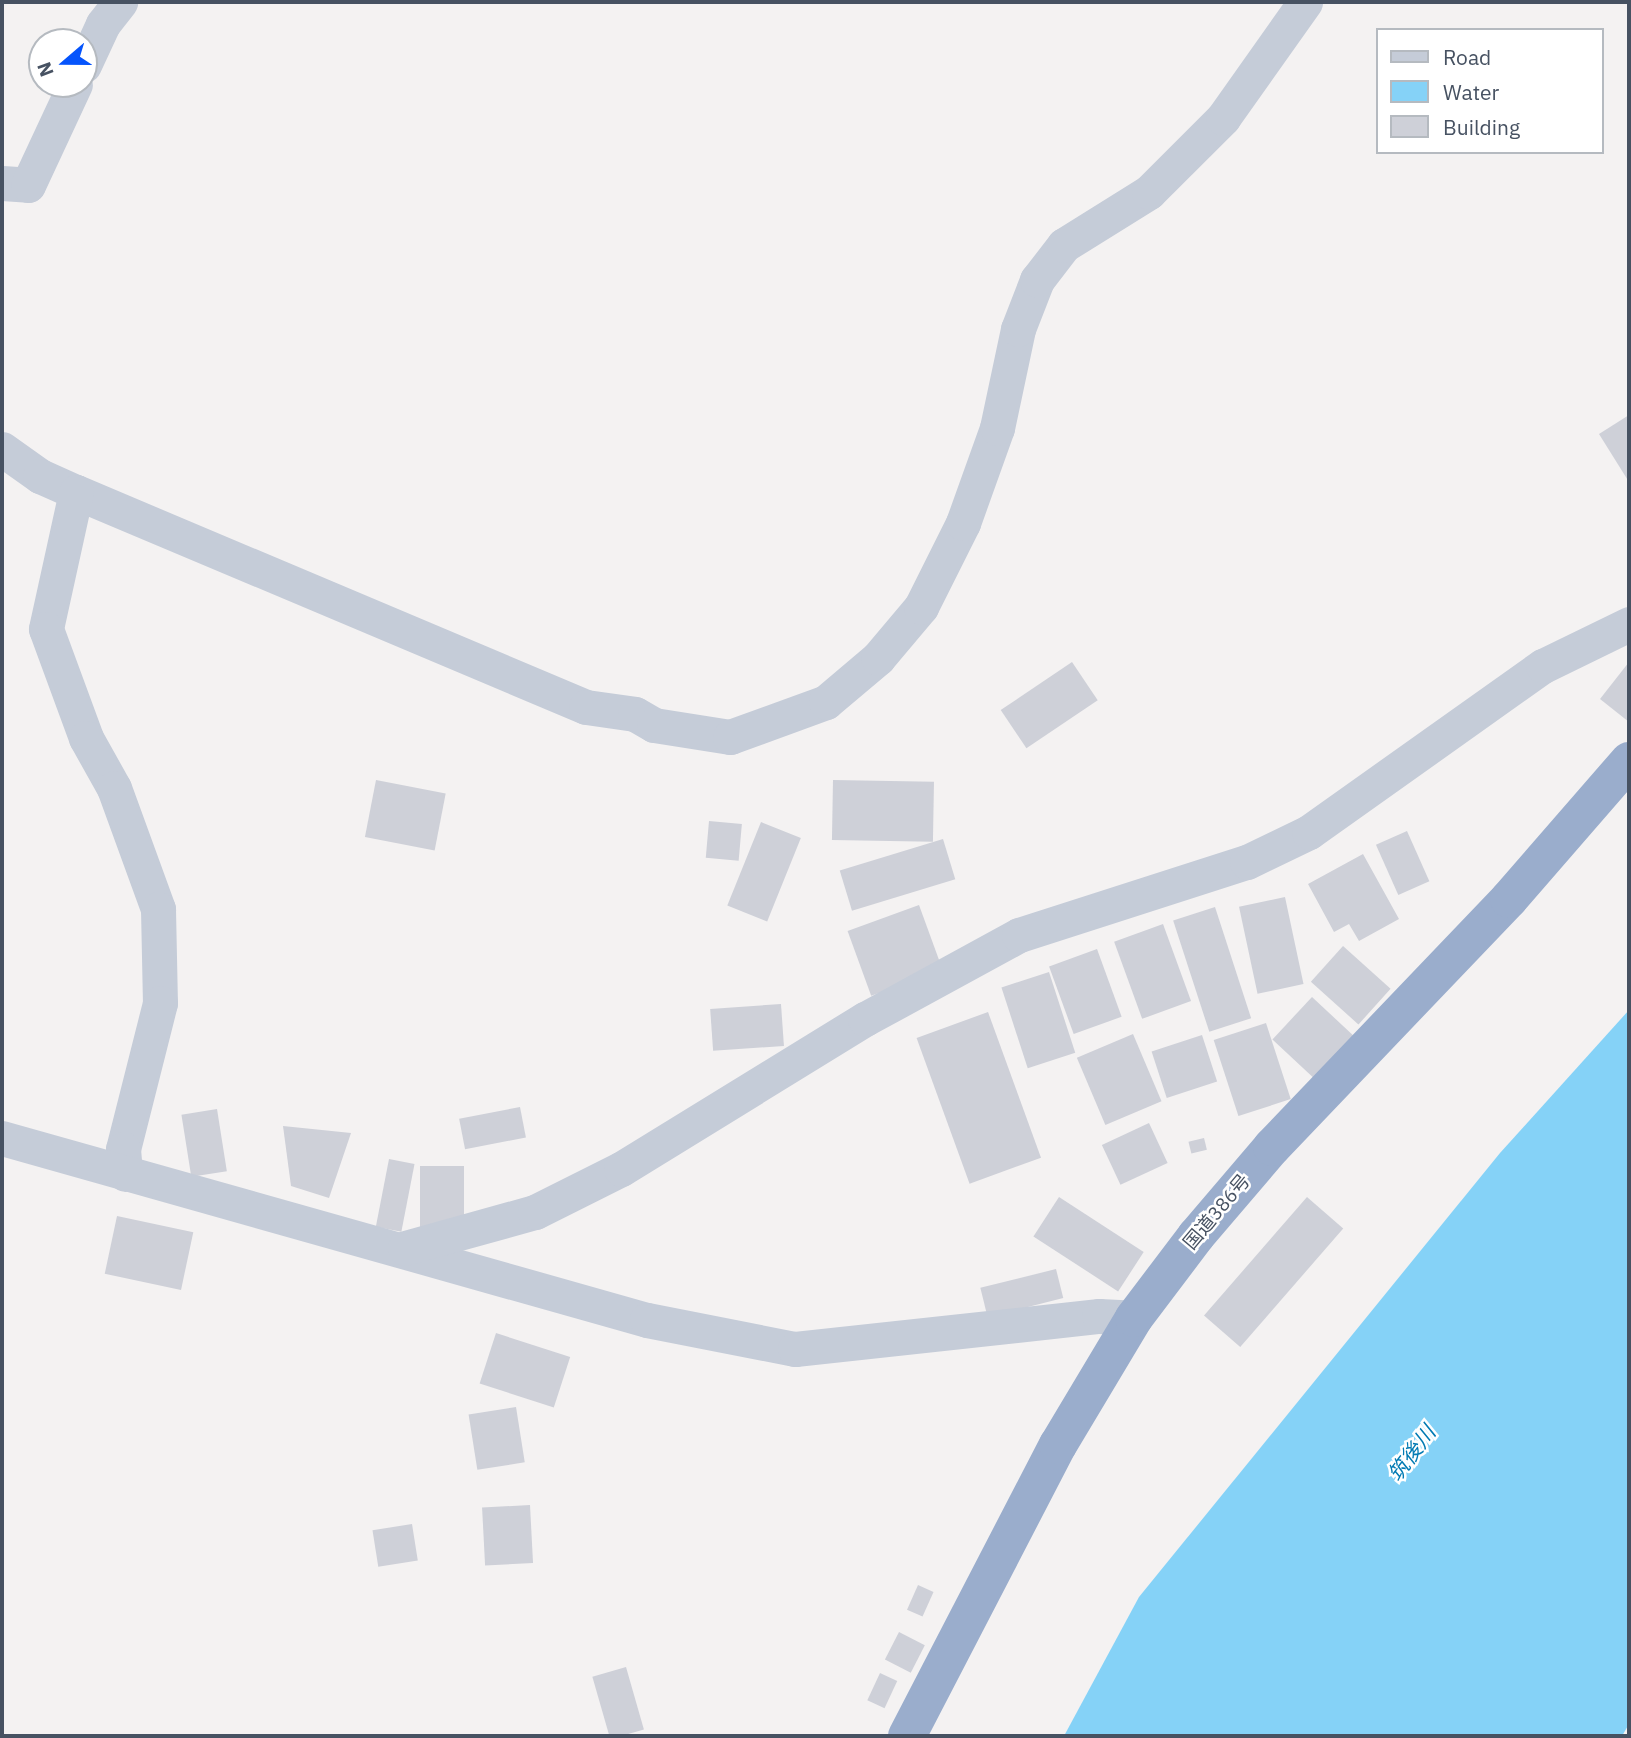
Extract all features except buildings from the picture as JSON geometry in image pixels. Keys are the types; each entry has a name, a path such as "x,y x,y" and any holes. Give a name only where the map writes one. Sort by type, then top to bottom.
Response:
{"highway":[{"name":"国道386号","path":"907,1736 1058,1445 1134,1318 1196,1236 1272,1147 1510,899 1629,761"}],"street":[{"path":"98,35 120,2"},
{"path":"2,449 40,476 76,492 586,707 635,714 654,725 730,737 826,702 878,658 921,607 963,523 997,428 1018,329 1037,280 1064,244 1149,192 1223,118 1305,2"},
{"path":"2,183 28,185 68,98"},
{"path":"76,492 46,629 86,738 114,788 158,909 160,1003 124,1149 125,1174"},
{"path":"405,1248 536,1212 621,1169 865,1018 1008,940 1247,862 1309,832 1543,666 1629,624"},
{"path":"2,1139 405,1248 647,1320 795,1349 1099,1316 1134,1318"}],"water":[{"name":"筑後川","path":"1629,1010 1629,1724 1622,1736 1064,1736 1139,1597 1500,1153"}]}
